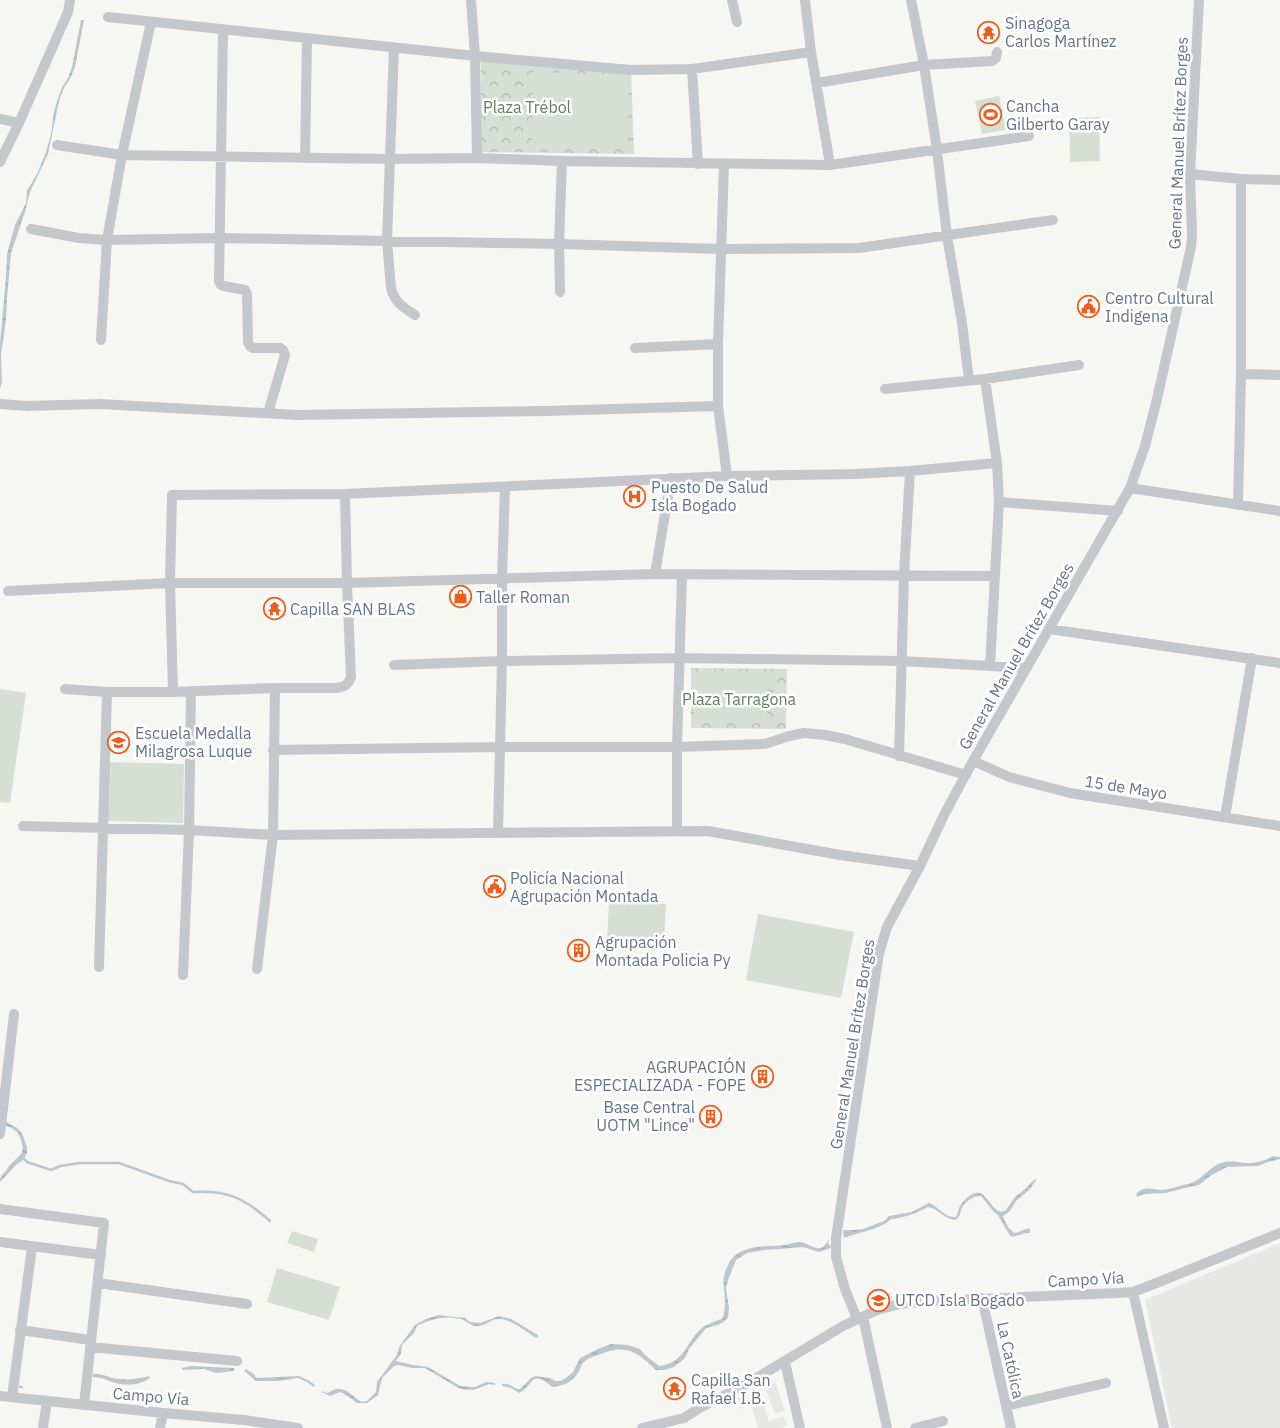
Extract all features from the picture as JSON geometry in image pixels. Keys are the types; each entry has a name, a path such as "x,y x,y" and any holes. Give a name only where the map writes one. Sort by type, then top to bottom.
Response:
{"street":[{"path":"0,162 68,12 70,0"},
{"path":"471,0 475,56 477,158"},
{"path":"732,0 737,22"},
{"path":"805,0 811,52 830,165"},
{"path":"911,0 924,65 969,380"},
{"name":"General Manuel Brítez Borges","path":"888,1428 860,1318 845,1289 836,1257 838,1220 879,953 887,927 920,866 972,761 1130,488 1157,399 1189,258 1192,235 1190,174 1199,0"},
{"path":"108,17 307,39 631,70 692,69 811,52"},
{"path":"101,340 107,240 122,155 150,22"},
{"path":"223,30 219,281 221,285 245,290 247,294 248,342 250,346 253,348 280,348 284,353 268,413"},
{"path":"305,158 307,39"},
{"path":"394,47 388,241 393,295 401,306 415,314"},
{"path":"817,82 924,65 992,61 996,58 997,52"},
{"path":"692,69 698,164"},
{"path":"0,119 18,123"},
{"path":"57,145 122,155 390,159 477,158 698,164 830,165 1029,136"},
{"path":"560,292 559,244 562,161"},
{"path":"724,164 718,344 718,406 727,476"},
{"path":"1190,174 1241,179 1280,180"},
{"path":"1238,505 1241,374 1241,179"},
{"path":"31,229 79,238 107,240 220,238 721,249 859,248 1053,220"},
{"path":"635,348 718,344"},
{"path":"885,389 985,379 1079,365"},
{"path":"1241,374 1280,375"},
{"path":"985,379 997,463 999,502 990,666"},
{"path":"0,404 27,406 100,404 276,415 466,413 718,406"},
{"path":"173,692 170,582 172,495 345,494 672,478 855,474 997,463"},
{"path":"899,756 904,575 910,471"},
{"path":"655,574 672,478"},
{"path":"498,833 505,487"},
{"path":"1130,488 1280,512"},
{"path":"64,689 107,692 173,692 335,688 349,684 351,677 345,494"},
{"path":"999,502 1118,511"},
{"path":"8,591 170,582 347,583 655,574 995,576"},
{"path":"676,831 682,574"},
{"path":"1049,629 1280,662"},
{"path":"394,665 680,658 901,661 1027,668"},
{"path":"1225,817 1252,658"},
{"path":"256,969 273,835 275,688"},
{"path":"183,975 189,830 191,691"},
{"path":"98,967 107,692"},
{"path":"273,750 677,747 765,744 804,733 845,739 966,775"},
{"name":"15 de Mayo","path":"972,761 1009,777 1070,794 1280,826"},
{"path":"23,826 189,830 273,835 708,831 840,855 920,866"},
{"path":"1,1126 14,1014"},
{"path":"0,1209 104,1223 84,1405"},
{"name":"Campo Vía","path":"642,1428 685,1423 701,1407 744,1386 843,1326 886,1307 914,1302 1133,1292 1280,1233"},
{"path":"0,1242 101,1255"},
{"path":"12,1397 32,1246"},
{"path":"98,1283 247,1304"},
{"path":"1133,1292 1164,1428"},
{"name":"La Católica","path":"982,1298 1011,1428"},
{"path":"20,1330 91,1343 237,1361"},
{"path":"785,1362 800,1428"},
{"path":"1006,1406 1106,1383"},
{"name":"Campo Vía","path":"0,1396 298,1428"},
{"path":"44,1428 48,1401"},
{"path":"160,1428 163,1413"},
{"path":"915,1428 944,1421"}],"shaded area":[{"name":"Puesto De Salud Isla Bogado","path":"624,491 646,491 647,502 625,502"},
{"name":"Escuela Medalla Milagrosa Luque","path":"112,732 126,732 126,753 112,752"},
{"path":"1280,1243 1280,1428 1172,1428 1145,1300"},
{"name":"UTCD Isla Bogado","path":"891,1292 893,1301 867,1307 865,1299"},
{"path":"775,1381 785,1411 775,1414 764,1385"},
{"path":"759,1389 769,1422 783,1416 787,1425 781,1428 758,1428 751,1404 740,1409 736,1399 746,1394 750,1401 756,1397 753,1398 751,1391"}],"green space":[{"name":"Plaza Trébol","path":"481,57 631,69 634,154 481,152"},
{"path":"533,72 629,75 628,144 532,142"},
{"name":"Cancha Gilberto Garay","path":"999,96 1006,130 982,134 975,101"},
{"path":"1099,117 1100,161 1070,162 1069,118"},
{"name":"Plaza Tarragona","path":"691,668 787,669 786,729 691,728"},
{"name":"Plaza Tarragona","path":"694,673 767,673 768,723 694,723"},
{"path":"0,689 26,693 10,803 0,802"},
{"path":"109,762 184,764 183,823 107,821"},
{"path":"609,901 666,904 664,944 607,941"},
{"path":"758,914 854,932 841,998 746,980"},
{"path":"292,1231 318,1239 314,1252 287,1243"},
{"path":"277,1268 340,1287 329,1320 267,1302"}],"water":[{"path":"81,20 84,20 75,67 59,101 48,154 30,192 11,253 6,320 1,355 2,382 0,389 0,344 7,254 15,225 26,203 27,191 37,174 46,152 54,111 62,87 72,67"},
{"path":"5,1121 22,1133 27,1153 22,1161 0,1182 2,1176 20,1155 23,1148 17,1132 4,1125"},
{"path":"1273,1156 1280,1157 1280,1159 1258,1166 1227,1167 1210,1176 1199,1185 1165,1193 1144,1194 1137,1197 1136,1194 1145,1189 1164,1190 1188,1184 1224,1162 1254,1162"},
{"path":"1037,1179 1029,1190 1016,1201 1010,1211 1003,1216 1008,1227 1014,1233 1030,1229 1030,1233 1010,1236 998,1215 981,1196 967,1202 962,1208 959,1217 955,1220 928,1207 901,1218 891,1219 875,1228 844,1238 843,1230 863,1229 884,1221 889,1216 912,1212 929,1203 948,1216 956,1217 959,1207 964,1200 970,1195 977,1193 983,1195 1001,1212 1006,1210 1015,1197"},
{"path":"829,1239 828,1244 830,1244 831,1248 819,1252 803,1247 764,1250 747,1253 736,1260 726,1288 729,1308 728,1317 718,1325 706,1328 689,1349 685,1358 674,1367 656,1370 638,1355 618,1349 587,1360 582,1364 579,1372 570,1382 563,1385 552,1387 540,1379 536,1379 519,1393 511,1388 502,1386 502,1384 507,1384 520,1389 531,1378 536,1376 560,1381 573,1372 580,1358 611,1344 628,1345 640,1349 659,1366 668,1364 680,1357 702,1328 723,1318 725,1305 724,1275 732,1258 738,1253 753,1248 799,1242 821,1248"},
{"path":"438,1315 465,1318 470,1322 480,1323 499,1316 511,1319 538,1335 538,1338 516,1324 498,1319 478,1326 455,1318 427,1321 417,1326 414,1333 402,1345 401,1354 396,1361 428,1367 460,1386 475,1387 486,1382 495,1383 495,1385 489,1384 474,1390 460,1389 425,1368 398,1365 394,1366 382,1378 378,1395 367,1403 357,1403 340,1392 330,1396 322,1392 327,1393 343,1389 362,1402 367,1401 376,1392 377,1382 397,1355 399,1347 415,1325"},
{"path":"190,1366 234,1368 234,1371 216,1373 204,1369 182,1370 182,1368"},
{"path":"246,1369 254,1374 256,1378 299,1376 315,1385 314,1387 298,1378 256,1381 244,1371"},
{"path":"93,1374 117,1379 149,1376 150,1378 134,1384 125,1384 93,1377"}],"waterway":[{"path":"22,1157 27,1162 51,1170 60,1166 80,1163 119,1163 169,1181 183,1184 193,1192 216,1192 235,1197 252,1206 270,1221"}],"place":[{"name":"Sinagoga Carlos Martínez","path":"989,32"},
{"name":"Cancha Gilberto Garay","path":"990,115"},
{"name":"Centro Cultural Indigena","path":"1089,307"},
{"name":"Puesto De Salud Isla Bogado","path":"635,496"},
{"name":"Taller Roman","path":"460,597"},
{"name":"Capilla SAN BLAS","path":"274,609"},
{"name":"Escuela Medalla Milagrosa Luque","path":"119,742"},
{"name":"Policía Nacional Agrupación Montada","path":"494,887"},
{"name":"Agrupación Montada Policia Py","path":"579,951"},
{"name":"AGRUPACIÓN ESPECIALIZADA - FOPE","path":"762,1076"},
{"name":"Base Central UOTM \"Lince\"","path":"711,1116"},
{"name":"UTCD Isla Bogado","path":"879,1300"},
{"name":"Capilla San Rafael I.B.","path":"675,1389"}]}
